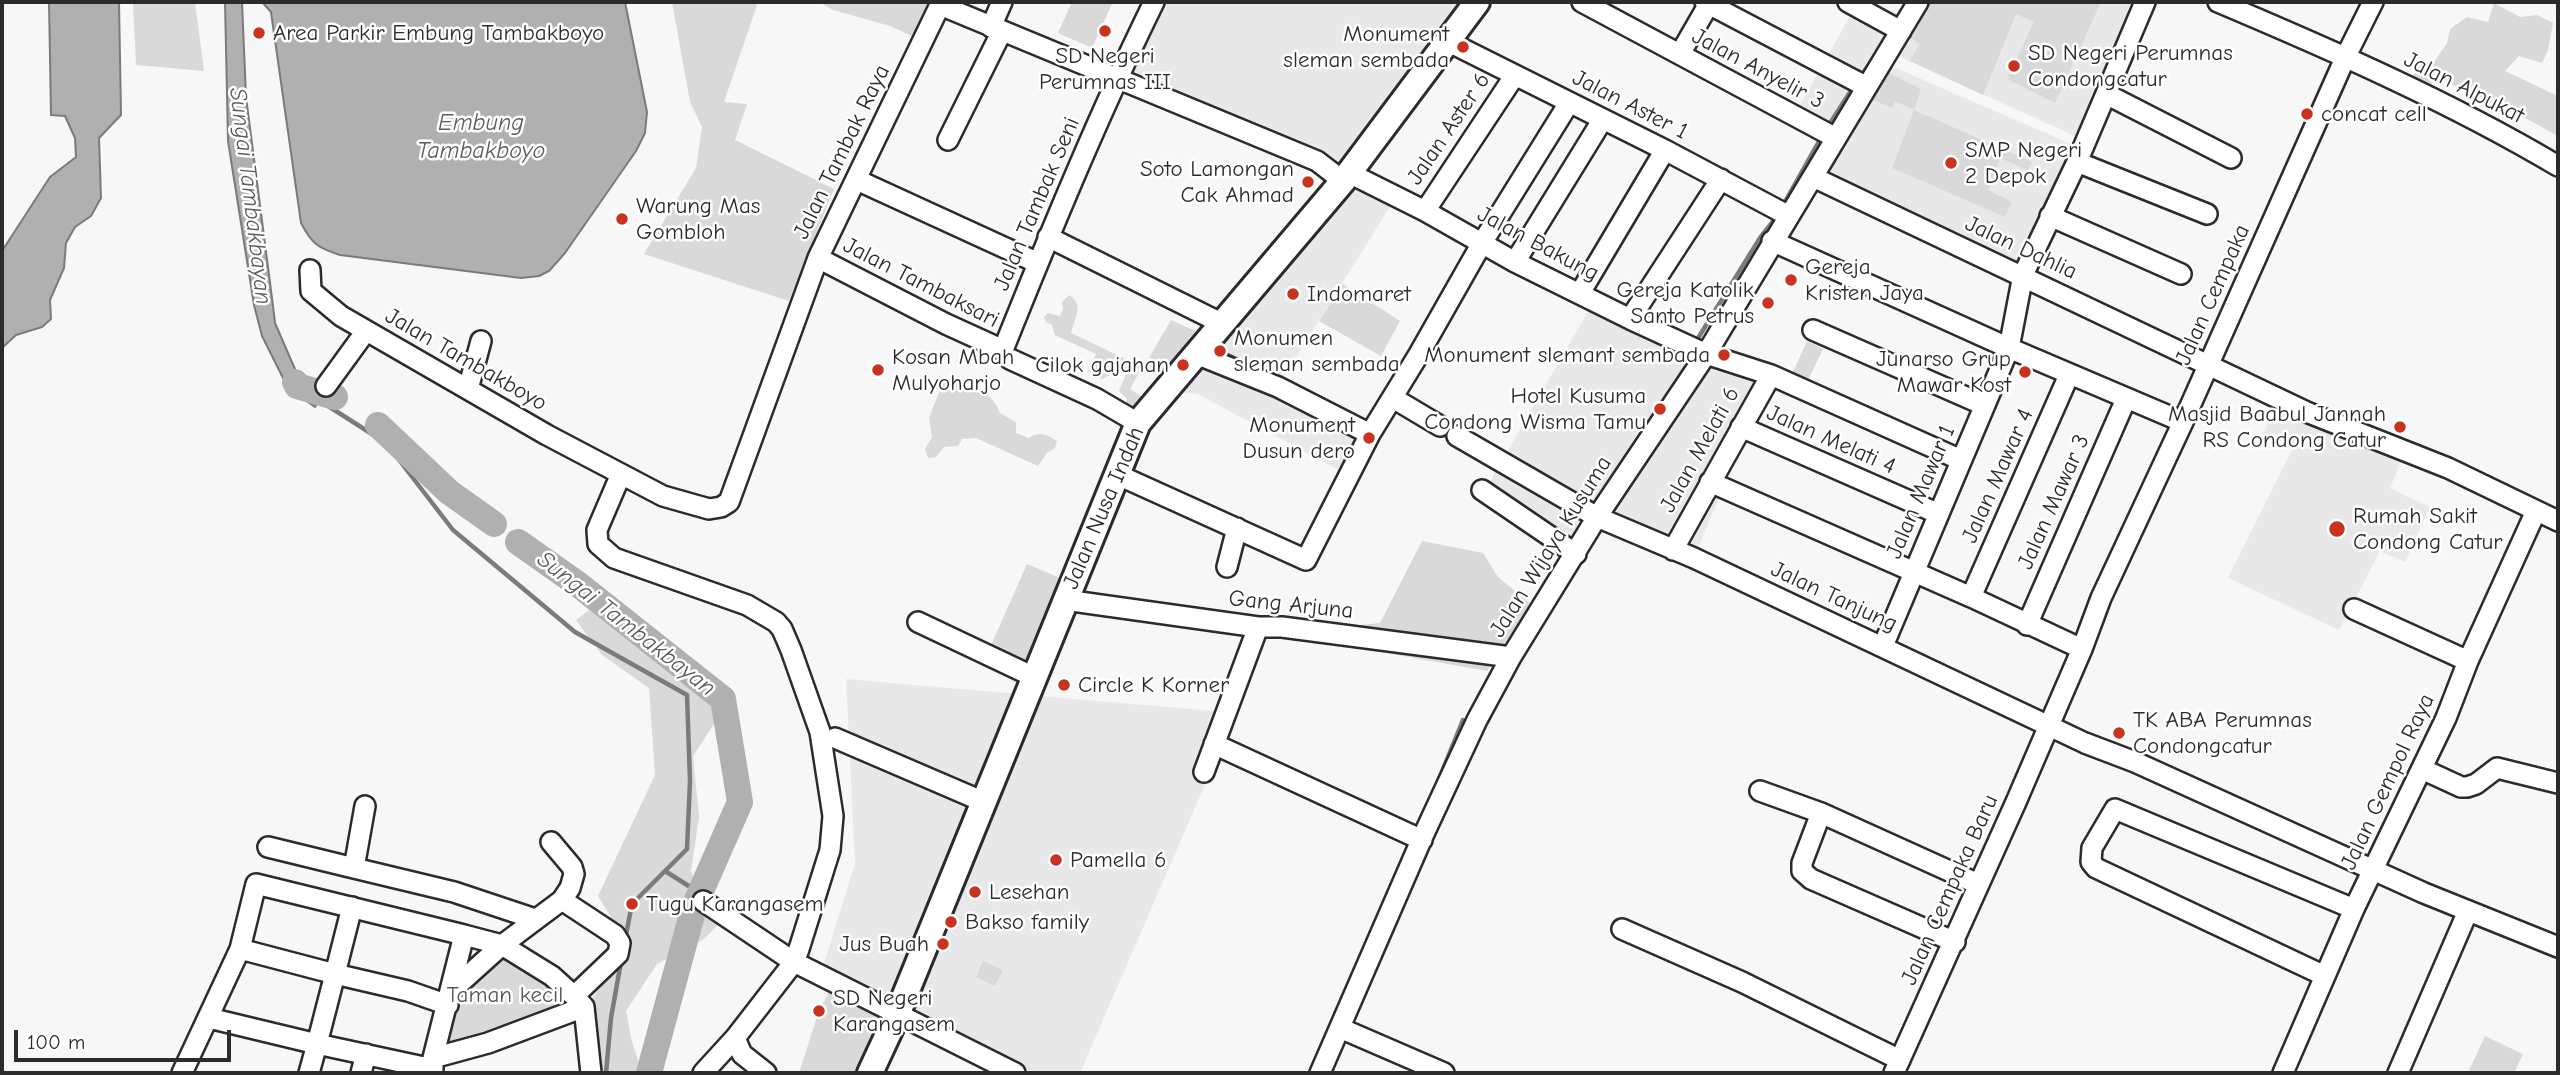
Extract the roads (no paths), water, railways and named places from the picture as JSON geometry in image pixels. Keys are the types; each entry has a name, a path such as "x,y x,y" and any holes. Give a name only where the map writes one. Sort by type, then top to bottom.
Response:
{"main road":[{"name":"Jalan Nusa Indah","path":"870,1073 897,1015 1138,423 1346,177 1476,2"}],"street":[{"path":"948,140 997,29 1002,2"},
{"name":"Jalan Tambak Seni","path":"1007,355 1048,237 1117,78 1154,2"},
{"name":"Jalan Anyelir 3","path":"1583,2 1831,135"},
{"path":"1680,54 1708,2 1862,84"},
{"path":"1848,2 1901,31"},
{"name":"Jalan Wijaya Kusuma","path":"1321,1073 1422,840 1477,720 1511,657 1597,517 1706,354 1772,241 1784,213 1813,177 1831,135 1862,84 1901,31 1917,2"},
{"name":"Jalan Mawar 1","path":"1883,646 2009,348 2023,275 2077,162 2145,2"},
{"name":"Jalan Alpukat","path":"2218,2 2346,56 2508,136 2558,166"},
{"name":"Jalan Cempaka","path":"2048,725 2082,649 2101,598 2183,422 2346,56 2373,2"},
{"name":"Jalan Tambak Raya","path":"729,502 818,258 940,5 1317,161 1346,177"},
{"name":"Jalan Aster 1","path":"1447,41 1784,213"},
{"name":"Jalan Aster 6","path":"1425,211 1515,75"},
{"path":"2106,94 2231,158"},
{"path":"1116,474 1306,560 1370,434 1482,243 1570,103"},
{"path":"1515,262 1603,119"},
{"path":"1580,293 1665,150"},
{"path":"2077,162 2207,214"},
{"name":"Jalan Bakung","path":"1346,177 1425,211 1515,262 1706,354 1771,375 1961,460"},
{"name":"Jalan Dahlia","path":"1813,177 2309,413 2448,468 2558,521"},
{"path":"1630,318 1721,179"},
{"path":"857,180 1038,263"},
{"path":"2050,216 2181,274"},
{"path":"1048,237 1221,323"},
{"path":"1772,241 2069,375 2183,422"},
{"name":"Jalan Tambaksari","path":"818,258 1097,399 1138,423"},
{"name":"Jalan Tambakboyo","path":"310,270 312,290 341,316 547,435 663,496 709,509 729,502"},
{"path":"1813,330 1984,405"},
{"path":"326,386 366,331"},
{"path":"468,389 481,341"},
{"path":"1196,354 1278,387 1370,434"},
{"name":"Jalan Melati 6","path":"1673,550 1771,375"},
{"name":"Jalan Mawar 4","path":"1971,597 2069,375"},
{"path":"1393,398 1440,426"},
{"name":"Jalan Mawar 3","path":"2027,625 2126,399"},
{"name":"Jalan Melati 4","path":"1741,427 1939,514"},
{"name":"Jalan Tanjung","path":"1457,436 1597,517 1883,646 2048,725 2468,911 2558,947"},
{"path":"621,474 597,530 597,539 604,551 620,561 747,605 780,625 820,732 833,817 830,850 796,956 735,1038 702,1073"},
{"path":"1710,482 2082,649"},
{"path":"1482,490 1576,554"},
{"name":"Jalan Gempol Raya","path":"2283,1073 2354,909 2446,718 2468,661 2536,511"},
{"path":"1227,567 1237,528"},
{"name":"Gang Arjuna","path":"1065,600 1258,627 1282,627 1511,657"},
{"path":"2354,609 2468,661"},
{"path":"918,622 1034,677"},
{"path":"1204,772 1258,627"},
{"name":"Jalan Cempaka Baru","path":"1897,1067 2017,802 2048,725"},
{"path":"835,738 984,802"},
{"path":"1214,744 1422,840"},
{"path":"2422,769 2460,787 2476,785 2497,768 2558,783"},
{"path":"1760,791 1821,813 1978,884"},
{"path":"354,868 365,806"},
{"path":"2325,976 2096,868 2091,862 2092,848 2115,808 2354,909"},
{"path":"1821,813 1802,863 1805,874 1955,942"},
{"path":"449,998 502,946 562,900 570,888 574,874 572,867 551,842"},
{"path":"268,846 454,892 535,919"},
{"path":"182,1073 240,948 256,884 502,946 552,976 579,1001 591,1073"},
{"path":"209,1018 317,1044 363,1064 433,1067 579,1001 618,954 620,943 615,935 562,900"},
{"path":"703,901 897,1015 1015,1073"},
{"path":"309,1073 352,907"},
{"path":"2398,1073 2468,911"},
{"path":"1622,929 1742,982 1897,1067"},
{"path":"433,1067 464,935"},
{"path":"240,948 335,974 449,998"},
{"path":"1340,1028 1444,1073"},
{"path":"735,1038 742,1054 766,1073"}],"water":[{"path":"49,2 119,2 121,115 99,138 101,198 91,216 75,227 66,243 64,268 50,300 51,319 42,327 16,335 2,348 2,251 50,177 76,157 75,138 65,116 51,115"},
{"path":"225,2 242,2 246,97 275,323 298,376 325,387 315,407 288,388 262,336 254,305 228,141"},
{"name":"Embung Tambakboyo","path":"262,2 625,2 647,112 645,133 636,151 565,253 549,271 539,276 521,278 340,255 312,241 301,223 271,12"}],"waterway":[{"path":"1859,79 1870,63"},
{"path":"1827,128 1854,86"},
{"path":"1782,207 1822,136"},
{"path":"1695,343 1760,238 1778,215"},
{"path":"1215,355 1220,351 1244,363"},
{"name":"Sungai Tambakbayan","path":"295,382 297,386 335,397"},
{"path":"314,397 386,443 453,530 575,632 687,695 690,781 687,849 632,904 625,940"},
{"name":"Sungai Tambakbayan","path":"378,425 449,492 494,524"},
{"name":"Sungai Tambakbayan","path":"518,542 579,585 723,699 740,802 694,907 649,1073"},
{"path":"1434,791 1463,720"},
{"path":"665,871 703,895"},
{"path":"606,1073 611,1018 621,962"}],"place":[{"name":"SD Negeri Perumnas III","path":"1105,31"},
{"name":"Area Parkir Embung Tambakboyo","path":"259,33"},
{"name":"Monument sleman sembada","path":"1463,47"},
{"name":"SD Negeri Perumnas Condongcatur","path":"2014,66"},
{"name":"concat cell","path":"2307,114"},
{"name":"SMP Negeri 2 Depok","path":"1951,163"},
{"name":"Soto Lamongan Cak Ahmad","path":"1308,182"},
{"name":"Warung Mas Gombloh","path":"622,219"},
{"name":"Gereja Kristen Jaya","path":"1791,280"},
{"name":"Indomaret","path":"1293,294"},
{"name":"Gereja Katolik Santo Petrus","path":"1768,303"},
{"name":"Monumen sleman sembada","path":"1220,351"},
{"name":"Monument slemant sembada","path":"1724,355"},
{"name":"Cilok gajahan","path":"1183,365"},
{"name":"Kosan Mbah Mulyoharjo","path":"878,370"},
{"name":"Junarso Grup Mawar Kost","path":"2025,372"},
{"name":"Hotel Kusuma Condong Wisma Tamu","path":"1660,409"},
{"name":"Masjid Baabul Jannah RS Condong Catur","path":"2400,427"},
{"name":"Monument Dusun dero","path":"1369,438"},
{"name":"Rumah Sakit Condong Catur","path":"2337,529"},
{"name":"Circle K Korner","path":"1064,685"},
{"name":"TK ABA Perumnas Condongcatur","path":"2119,733"},
{"name":"Pamella 6","path":"1056,860"},
{"name":"Lesehan","path":"975,892"},
{"name":"Tugu Karangasem","path":"632,904"},
{"name":"Bakso family","path":"951,922"},
{"name":"Jus Buah","path":"943,944"},
{"name":"SD Negeri Karangasem","path":"819,1011"}],"park label":[{"name":"Taman kecil","path":"505,995"}]}
